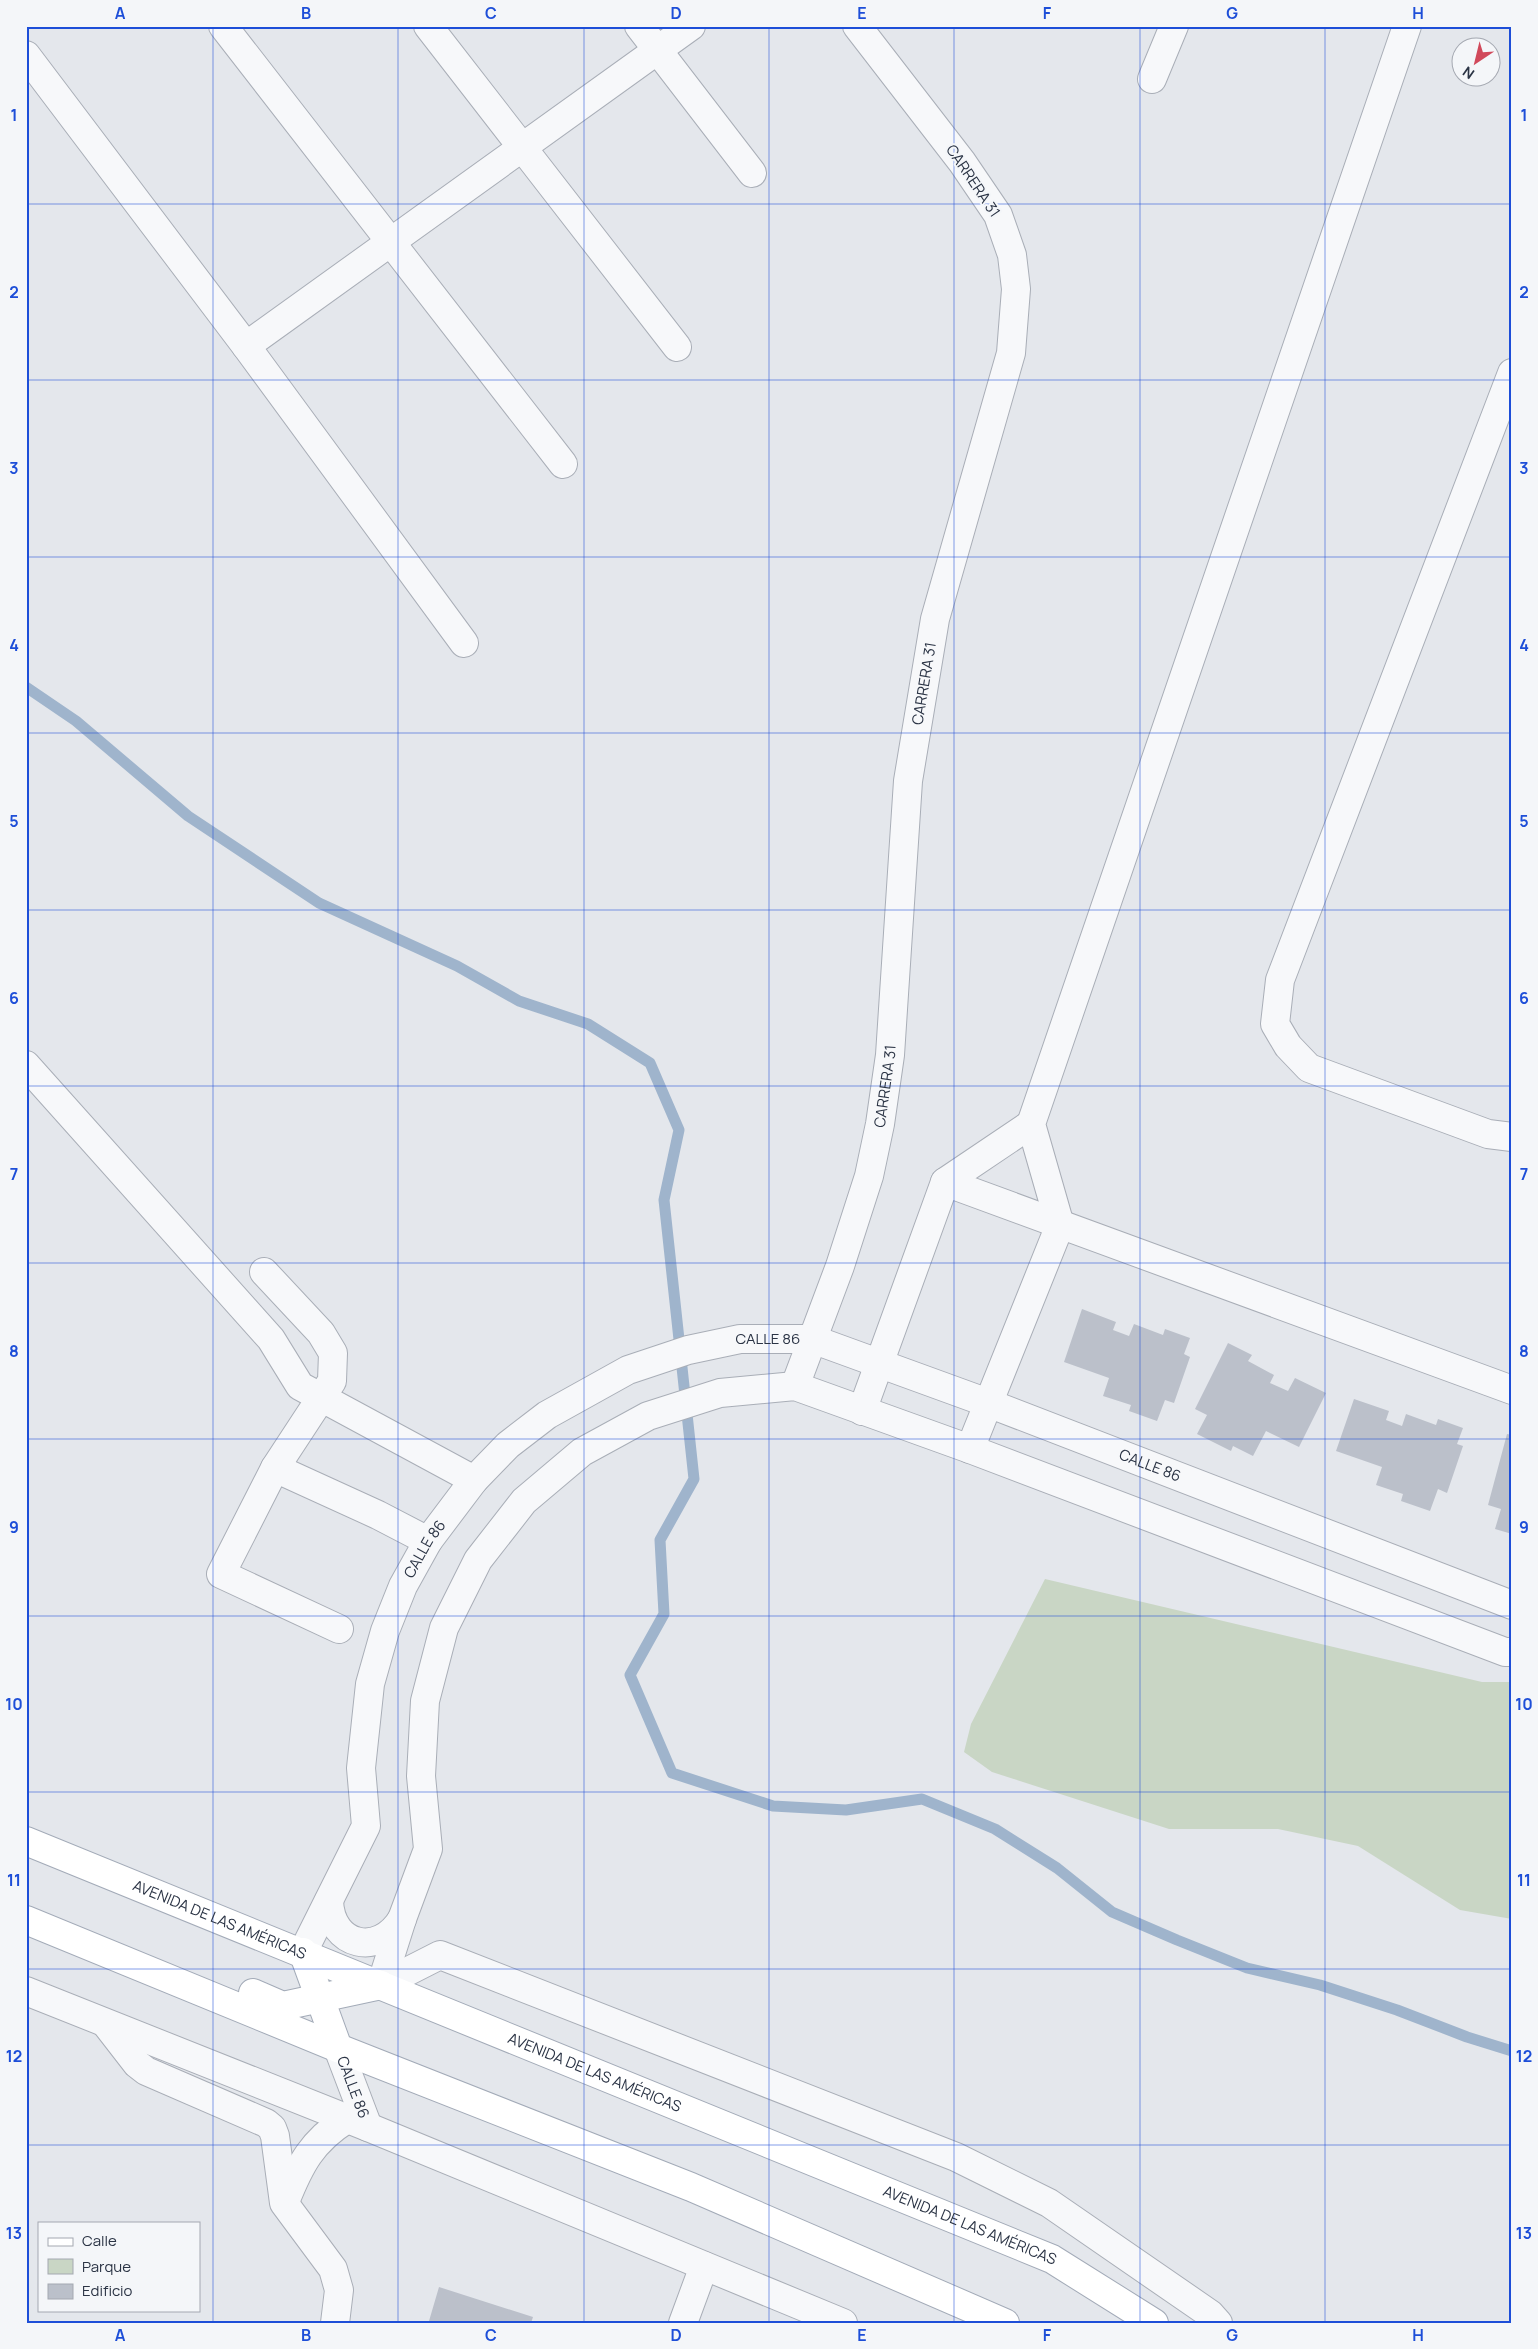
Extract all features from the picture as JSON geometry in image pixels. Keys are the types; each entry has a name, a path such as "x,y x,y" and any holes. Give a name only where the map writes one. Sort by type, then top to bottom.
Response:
{"main road":[{"name":"AVENIDA DE LAS AMÉRICAS","path":"26,1841 303,1952 1052,2259 1154,2323"},
{"path":"26,1920 173,1978 338,2048 691,2187 1005,2323"},
{"path":"303,1952 338,2048"},
{"path":"173,1978 202,1971 283,2006 381,1985"}],"street":[{"path":"223,26 563,464"},
{"path":"428,26 677,347"},
{"path":"638,26 752,172"},
{"path":"246,346 691,26"},
{"name":"CARRERA 31","path":"795,1386 840,1266 869,1176 880,1124 890,1055 908,781 934,619 1011,352 1016,289 1012,255 998,215 962,162 857,26"},
{"path":"1152,78 1174,26"},
{"path":"970,1449 1060,1224 1031,1124 1407,26"},
{"path":"26,55 246,346 464,643"},
{"path":"1512,373 1280,980 1275,1024 1288,1046 1309,1068 1488,1134 1512,1137"},
{"path":"26,1065 271,1339 300,1386 320,1399 474,1480"},
{"path":"862,1411 945,1182 1031,1124"},
{"path":"945,1182 1512,1390"},
{"path":"264,1272 321,1333 333,1354 332,1381 276,1468 220,1574 339,1629"},
{"name":"CALLE 86","path":"303,1952 366,1826 361,1768 370,1684 385,1631 403,1586 428,1540 474,1480 508,1445 547,1415 628,1370 688,1350 740,1339 812,1339 988,1403 1512,1605"},
{"path":"381,1985 402,1919 428,1849 421,1776 425,1700 444,1628 478,1560 524,1501 582,1452 648,1416 720,1394 795,1386 970,1449 1505,1652 1512,1652"},
{"path":"276,1468 428,1540"},
{"path":"329,1901 330,1911 337,1929 345,1936 363,1943 373,1943 382,1940 391,1934 402,1919"},
{"path":"381,1985 440,1955 956,2157 1049,2203 1210,2314 1218,2323"},
{"path":"26,1991 357,2123 843,2323"},
{"path":"106,2023 137,2064 146,2071 266,2123 272,2128 275,2136 284,2203 333,2268 339,2290 335,2323"},
{"name":"CALLE 86","path":"338,2048 357,2123"},
{"path":"284,2203 303,2161 330,2130 357,2123"},
{"path":"684,2323 704,2266"}],"green space":[{"path":"1045,1579 1482,1682 1512,1682 1512,1919 1460,1910 1358,1846 1278,1829 1169,1829 992,1772 964,1752 971,1724"}],"building":[{"path":"1082,1309 1116,1322 1113,1330 1129,1336 1134,1324 1163,1335 1165,1329 1190,1338 1184,1354 1190,1357 1174,1403 1165,1400 1157,1421 1129,1411 1131,1405 1103,1396 1109,1378 1064,1362"},
{"path":"1228,1343 1252,1355 1248,1361 1274,1375 1270,1383 1288,1391 1295,1378 1326,1393 1299,1447 1266,1431 1253,1456 1233,1446 1231,1451 1197,1434 1207,1415 1195,1409"},
{"path":"1354,1399 1389,1411 1386,1420 1402,1426 1406,1414 1436,1425 1438,1419 1463,1428 1457,1444 1463,1446 1447,1493 1438,1489 1430,1511 1401,1501 1403,1494 1376,1485 1382,1467 1336,1451"},
{"path":"1507,1434 1512,1435 1512,1534 1495,1529 1501,1509 1488,1505"},
{"path":"439,2287 533,2317 531,2323 429,2321"}],"waterway":[{"path":"26,687 76,721 188,816 319,903 457,966 519,1001 588,1024 650,1063 679,1130 664,1200 694,1479 660,1540 664,1614 630,1675 672,1773 773,1806 846,1810 922,1799 995,1829 1057,1868 1112,1912 1177,1940 1247,1968 1320,1985 1512,2051"}]}
